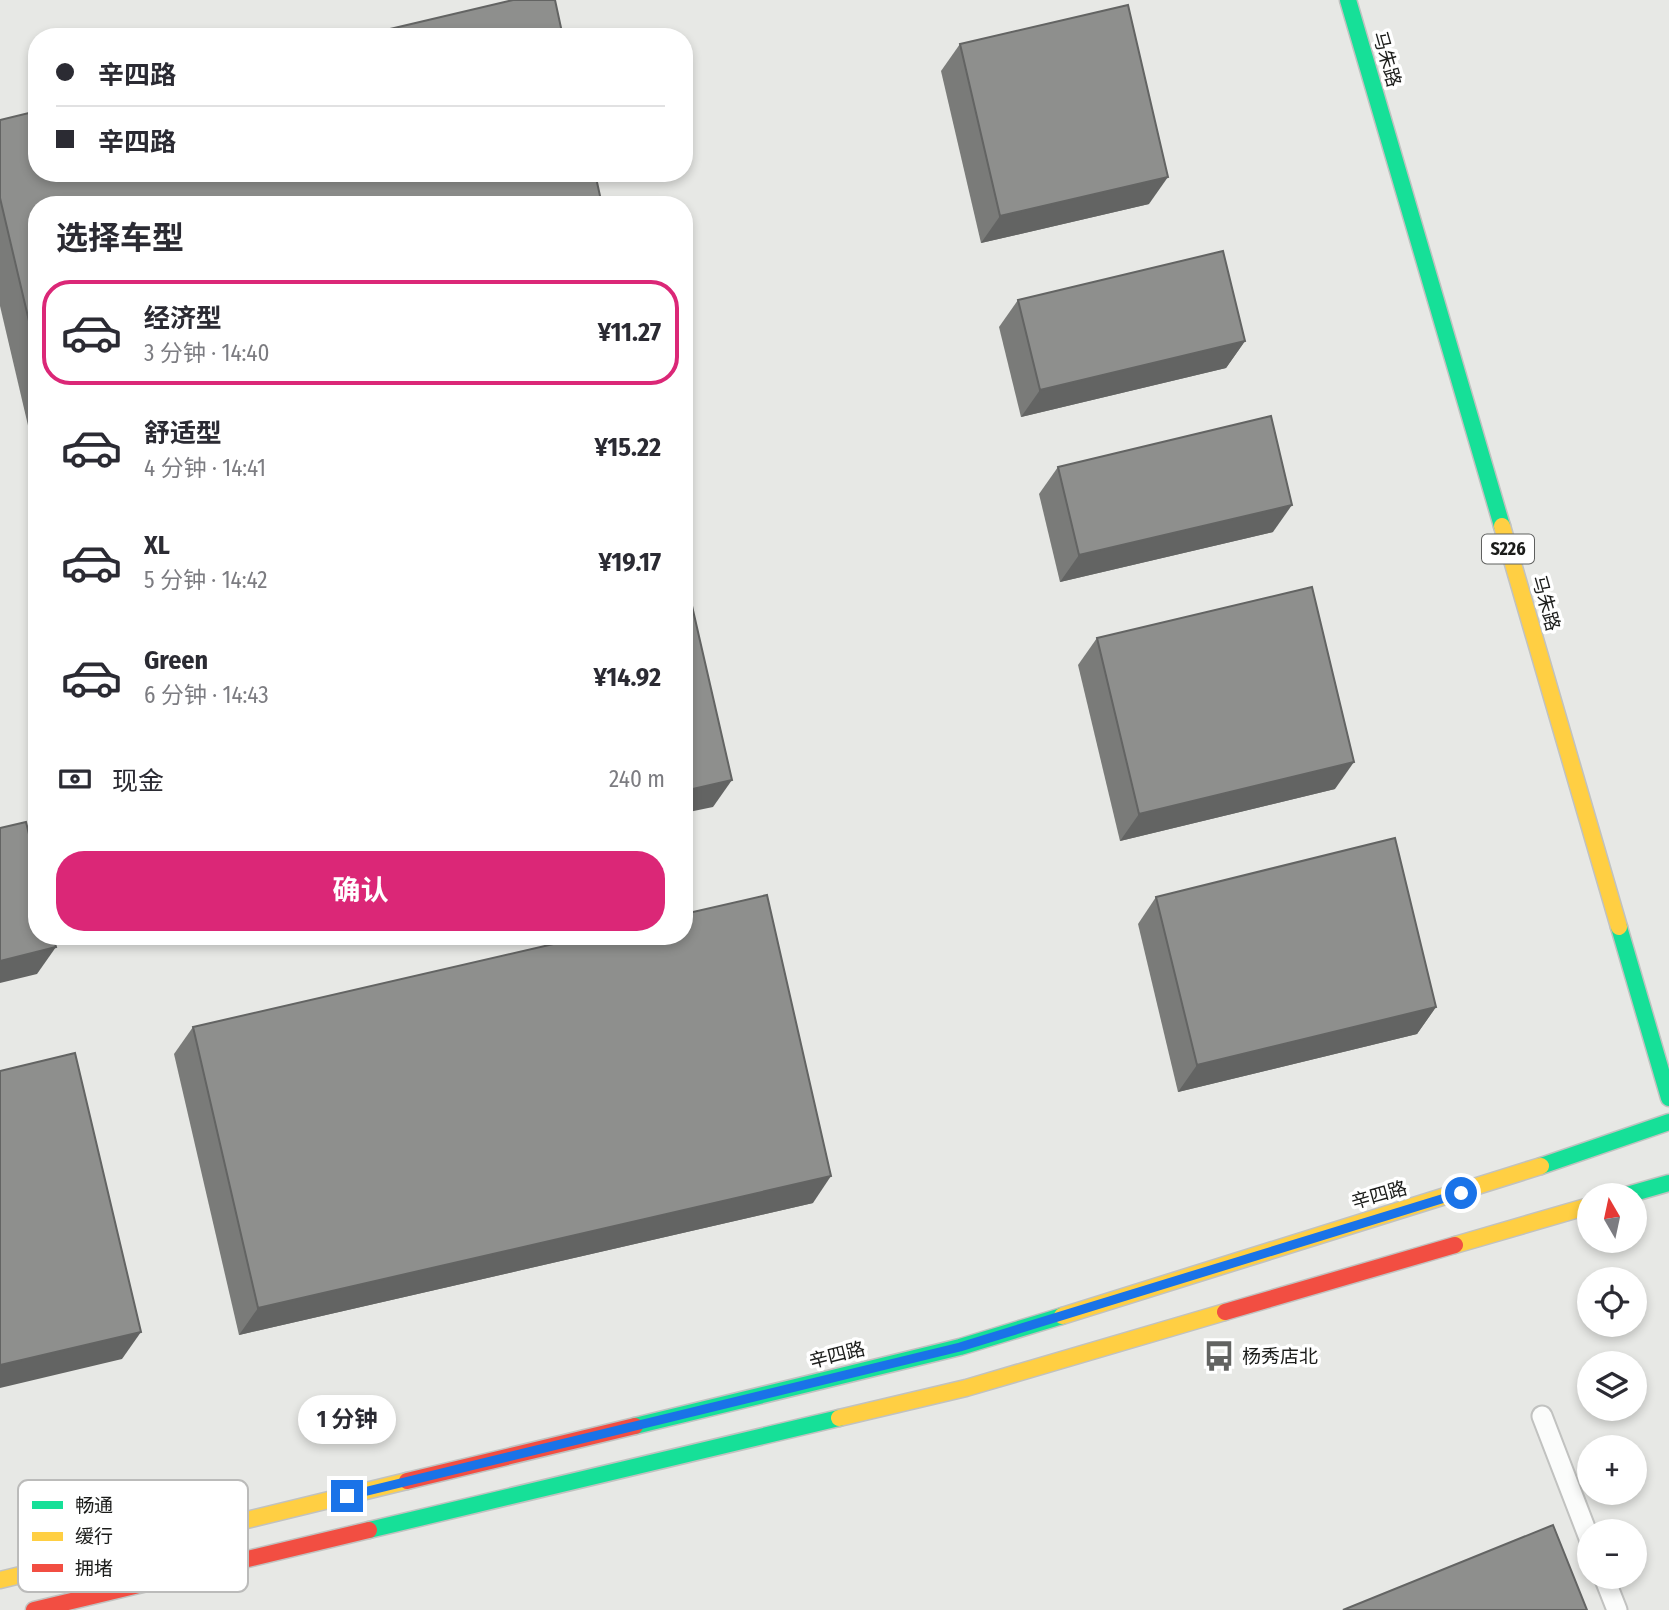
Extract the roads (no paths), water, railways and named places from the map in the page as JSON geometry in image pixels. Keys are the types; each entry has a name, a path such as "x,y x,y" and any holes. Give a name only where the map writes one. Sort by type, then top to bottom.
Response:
{"main road":[{"name":"马朱路","path":"1348,0 1669,1098"},
{"name":"辛四路","path":"248,1520 960,1347 1461,1193 1669,1122"},
{"path":"1647,1189 1669,1183"},
{"path":"248,1559 966,1388 1577,1210"},
{"name":"辛四路","path":"0,1580 18,1576"},
{"path":"34,1610 110,1592"}],"lane":[{"path":"1542,1416 1582,1519"},
{"path":"1609,1589 1617,1610"}],"place":[{"name":"杨秀店北","path":"1219,1356"}]}
